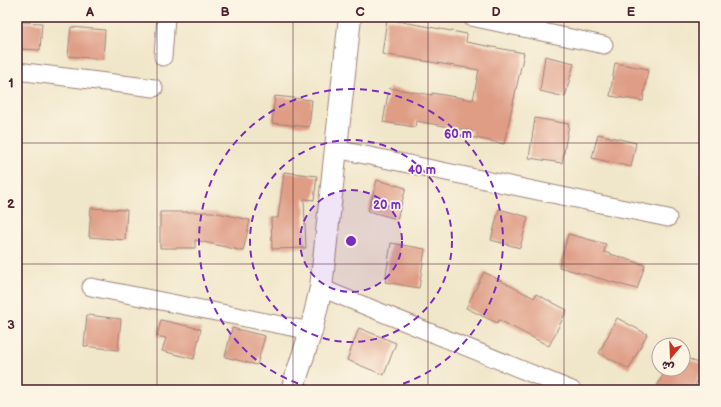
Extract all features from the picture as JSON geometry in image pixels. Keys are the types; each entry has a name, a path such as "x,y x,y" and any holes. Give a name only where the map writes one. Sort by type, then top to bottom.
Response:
{"street":[{"path":"163,57 166,17"},
{"path":"292,390 311,331 321,288 350,17"},
{"path":"471,17 604,45"},
{"path":"17,71 154,88"},
{"path":"336,149 668,218"},
{"path":"91,288 311,331"},
{"path":"321,288 572,390"}],"building":[{"path":"387,19 467,34 466,42 524,53 504,144 471,137 472,131 416,121 415,127 383,122 389,88 473,100 479,70 382,54"},
{"path":"17,22 42,23 40,50 17,49"},
{"path":"71,27 105,30 103,59 68,56"},
{"path":"545,56 574,63 565,97 540,91"},
{"path":"615,63 648,69 643,101 610,96"},
{"path":"275,96 312,100 309,127 272,123"},
{"path":"535,118 569,124 562,163 529,158"},
{"path":"598,134 636,143 631,167 592,158"},
{"path":"284,172 317,176 314,200 304,199 306,248 272,249 271,218 278,218"},
{"path":"377,180 406,188 397,219 368,211"},
{"path":"91,208 127,210 125,240 89,237"},
{"path":"499,209 528,217 520,248 491,240"},
{"path":"160,212 213,212 250,220 243,251 195,240 195,248 160,248"},
{"path":"568,234 606,244 604,252 645,265 637,289 559,267"},
{"path":"391,243 425,249 419,288 385,282"},
{"path":"484,272 534,298 536,294 567,310 549,346 499,320 497,323 466,308"},
{"path":"87,315 121,319 118,350 84,346"},
{"path":"617,318 647,334 629,369 599,353"},
{"path":"161,320 201,329 194,359 162,351 166,338 157,336"},
{"path":"232,328 265,336 257,365 225,357"},
{"path":"359,328 396,343 384,375 347,360"},
{"path":"691,360 704,366 693,390 655,390 662,377 691,377"}]}
